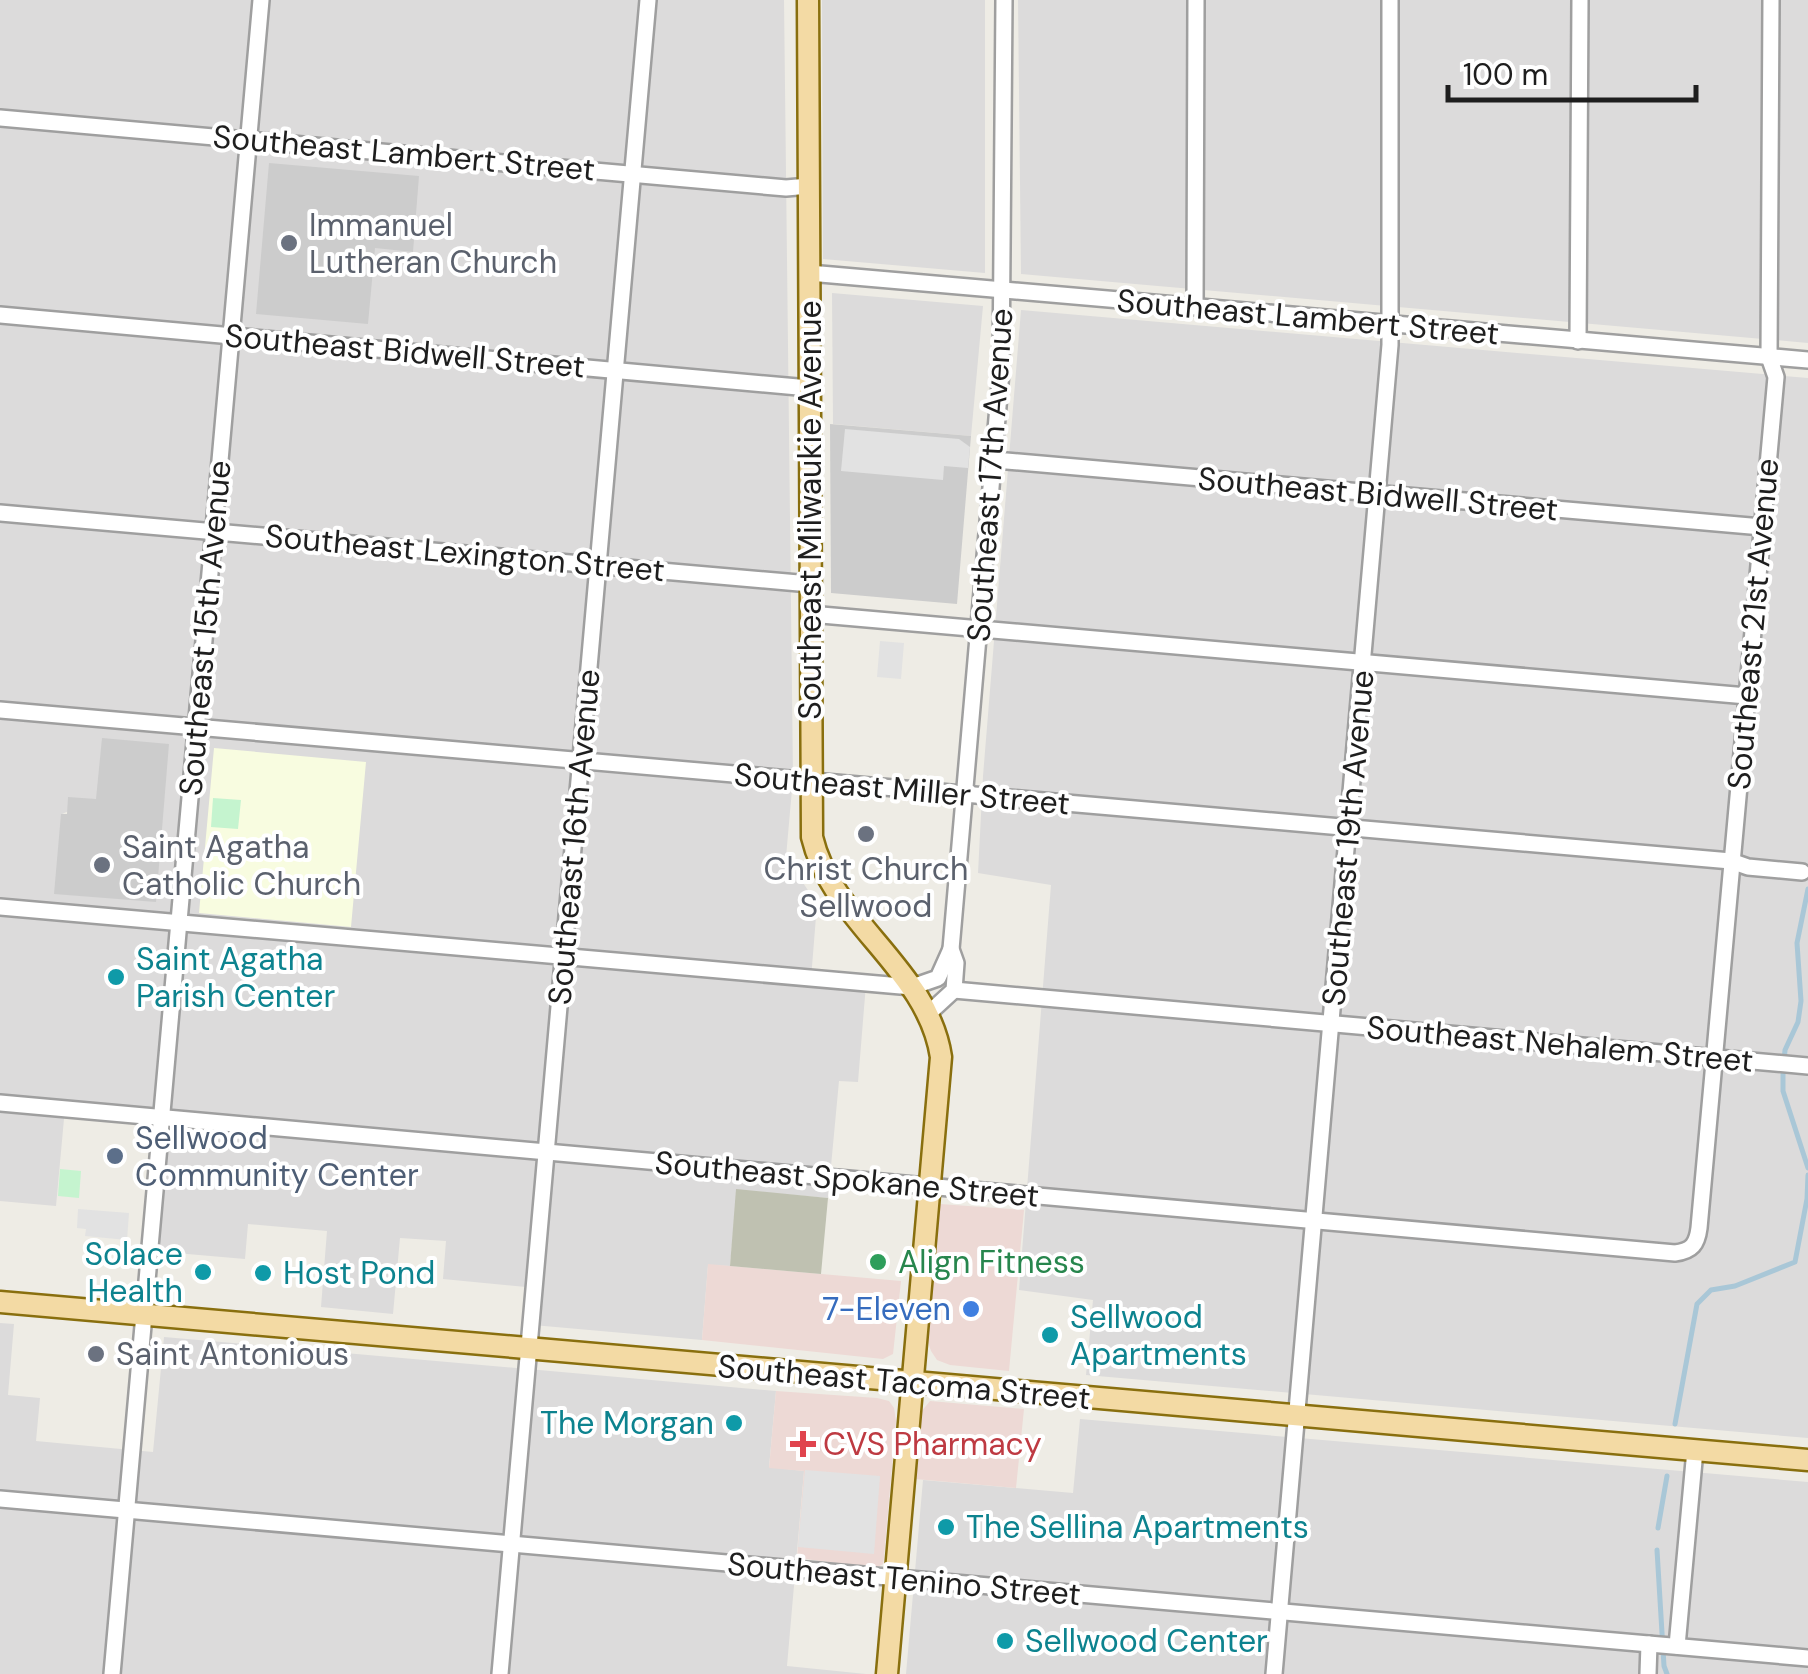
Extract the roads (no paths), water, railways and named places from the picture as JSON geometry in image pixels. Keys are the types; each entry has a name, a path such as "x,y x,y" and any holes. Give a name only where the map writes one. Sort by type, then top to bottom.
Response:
{"main road":[{"name":"Southeast Milwaukie Avenue","path":"808,0 812,838 820,864 912,987"},
{"path":"887,1674 941,1057 930,1014 912,987"},
{"name":"Southeast Tacoma Street","path":"0,1302 1808,1460"}],"street":[{"name":"Southeast 15th Avenue","path":"112,1674 262,0"},
{"name":"Southeast 16th Avenue","path":"500,1674 648,0"},
{"name":"Southeast 17th Avenue","path":"954,990 956,963 952,949 995,460 1003,291 1004,0"},
{"path":"1195,307 1196,0"},
{"name":"Southeast 19th Avenue","path":"1274,1674 1389,324 1390,0"},
{"path":"1578,341 1580,0"},
{"name":"Southeast 21st Avenue","path":"1693,1247 1699,1228 1776,378 1770,357 1771,0"},
{"name":"Southeast Lambert Street","path":"0,118 786,188 809,186"},
{"name":"Southeast Lambert Street","path":"808,273 1808,360"},
{"name":"Southeast Bidwell Street","path":"0,316 810,388"},
{"name":"Southeast Bidwell Street","path":"995,460 1762,527"},
{"name":"Southeast Lexington Street","path":"0,512 810,584"},
{"path":"810,614 1747,696"},
{"name":"Southeast Miller Street","path":"0,710 1730,861 1802,872"},
{"path":"0,907 912,987 938,978 952,949"},
{"path":"930,1014 954,990"},
{"name":"Southeast Nehalem Street","path":"954,990 1808,1066"},
{"name":"Southeast Spokane Street","path":"0,1103 1676,1253 1693,1247"},
{"path":"1672,1646 1694,1450"},
{"name":"Southeast Tenino Street","path":"0,1500 1808,1658"},
{"path":"1648,1674 1649,1644"}],"waterway":[{"path":"1808,889 1797,943 1801,1001 1798,1022 1785,1050 1783,1075 1783,1091 1808,1168"},
{"path":"1675,1424 1697,1304 1711,1290 1735,1286 1795,1262 1808,1175"},
{"path":"1658,1528 1667,1476"},
{"path":"1657,1550 1667,1674"}],"place":[{"name":"Immanuel Lutheran Church","path":"289,243"},
{"name":"Christ Church Sellwood","path":"866,834"},
{"name":"Saint Agatha Catholic Church","path":"102,865"},
{"name":"Saint Agatha Parish Center","path":"116,977"},
{"name":"Sellwood Community Center","path":"115,1156"},
{"name":"Align Fitness","path":"878,1262"},
{"name":"Solace Health","path":"203,1272"},
{"name":"Host Pond","path":"263,1273"},
{"name":"7-Eleven","path":"971,1309"},
{"name":"Sellwood Apartments","path":"1050,1335"},
{"name":"Saint Antonious","path":"96,1354"},
{"name":"The Morgan","path":"734,1423"},
{"name":"CVS Pharmacy","path":"803,1444"},
{"name":"The Sellina Apartments","path":"946,1527"},
{"name":"Sellwood Center","path":"1005,1641"}]}
